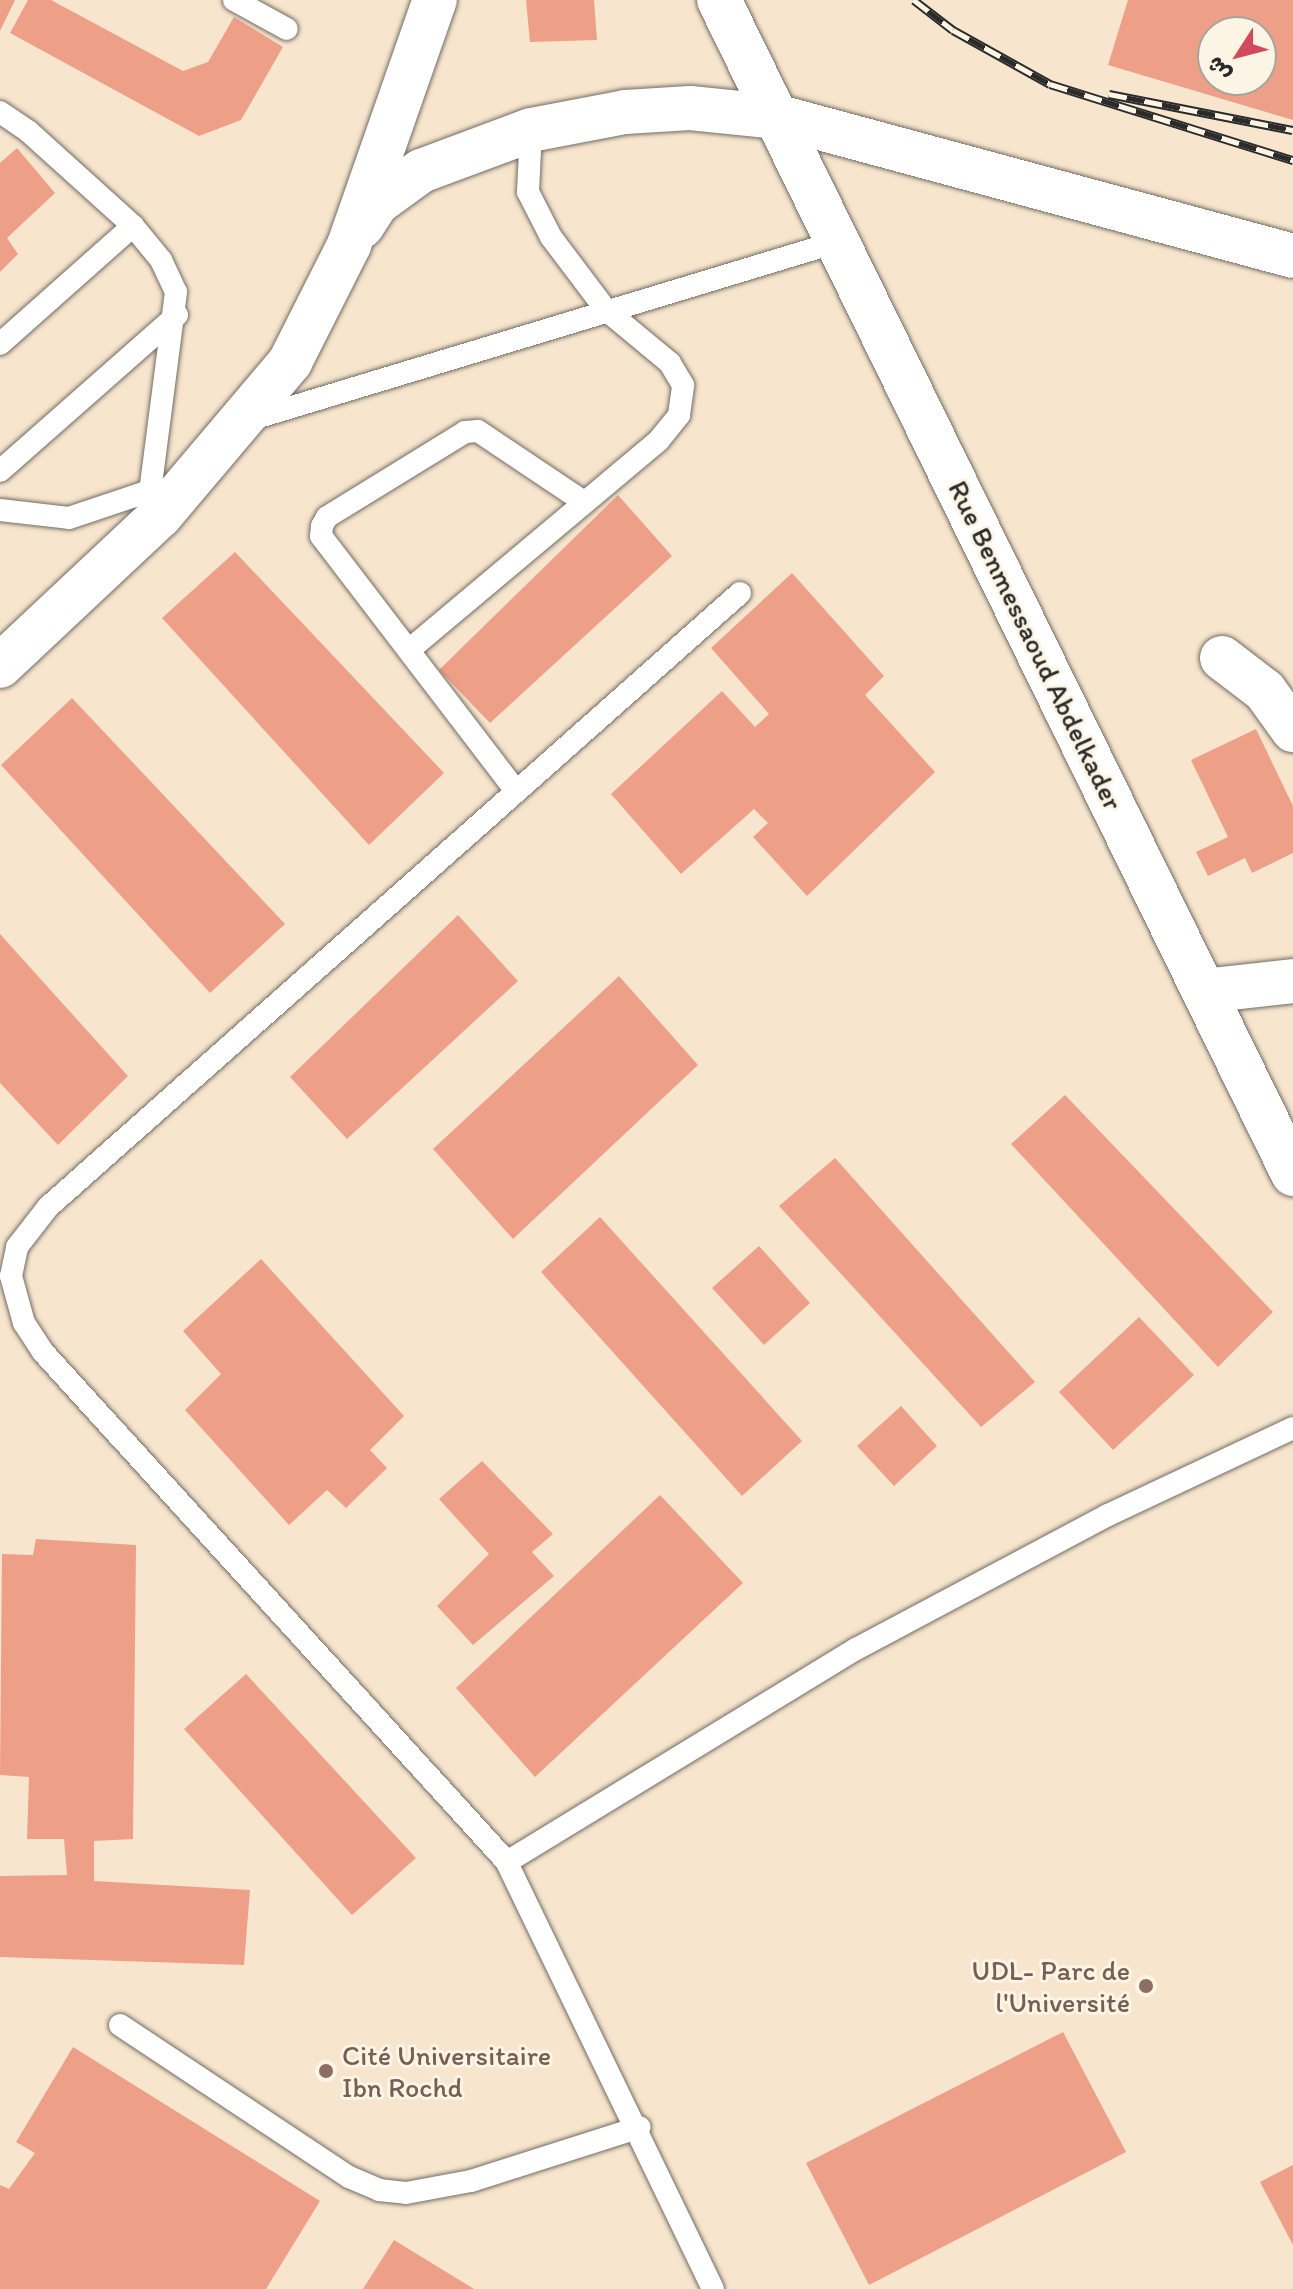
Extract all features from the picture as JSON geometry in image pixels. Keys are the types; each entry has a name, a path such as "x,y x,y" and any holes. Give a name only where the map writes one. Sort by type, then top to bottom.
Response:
{"main road":[{"path":"349,245 435,0"},
{"name":"Rue Benmessaoud Abdelkader","path":"719,0 840,241 1293,1174"},
{"path":"0,666 147,510 244,422 290,362 349,245 377,203 421,171 531,130 625,112 690,108 779,117 1293,256"},
{"path":"1222,658 1265,691 1293,730"},
{"path":"1204,991 1293,981"}],"lane":[{"path":"234,0 287,29"},
{"path":"0,112 28,131 133,226 161,260 176,292 177,315 159,400 147,510 69,518 0,510"},
{"path":"409,650 659,440 679,415 683,385 670,363 606,310 551,237 528,192 531,130"},
{"path":"0,344 133,226"},
{"path":"244,422 840,241"},
{"path":"0,471 177,315"},
{"path":"516,791 321,536 327,517 465,432 478,431 584,502"},
{"path":"713,2289 640,2127 507,1862 43,1352 24,1323 11,1276 17,1247 48,1207 740,593"},
{"path":"507,1862 856,1649 1108,1515 1293,1428"},
{"path":"120,2025 349,2177 379,2190 406,2193 471,2181 640,2127"}],"building":[{"path":"0,0 15,0 0,31"},
{"path":"28,0 51,0 183,71 208,62 234,17 283,47 241,120 199,136 10,33"},
{"path":"526,0 594,0 597,40 530,42"},
{"path":"1128,0 1293,0 1293,120 1212,96 1277,96 1277,16 1197,16 1197,91 1108,65"},
{"path":"17,148 55,193 7,238 18,254 0,272 0,163"},
{"path":"618,495 672,556 490,723 439,670"},
{"path":"235,552 444,773 369,845 162,618"},
{"path":"792,573 884,676 865,695 935,772 807,896 753,837 768,823 754,809 681,874 611,794 722,691 755,727 769,714 711,648"},
{"path":"72,698 285,924 210,993 1,765"},
{"path":"1256,729 1293,806 1293,853 1252,873 1245,858 1208,876 1196,852 1228,837 1191,760"},
{"path":"458,915 518,981 347,1139 290,1077"},
{"path":"0,934 128,1076 58,1145 0,1083"},
{"path":"619,976 698,1065 513,1239 433,1149"},
{"path":"1065,1095 1273,1312 1218,1367 1011,1144"},
{"path":"835,1158 1035,1382 981,1427 779,1206"},
{"path":"600,1217 802,1441 742,1496 541,1272"},
{"path":"759,1246 810,1303 764,1345 712,1288"},
{"path":"261,1259 404,1416 370,1450 387,1468 346,1508 327,1490 289,1525 185,1410 221,1374 183,1331"},
{"path":"1139,1317 1194,1375 1113,1450 1059,1392"},
{"path":"901,1406 937,1446 894,1486 857,1446"},
{"path":"482,1461 553,1534 532,1552 554,1576 473,1645 437,1606 489,1554 439,1499"},
{"path":"660,1495 743,1583 535,1777 456,1688"},
{"path":"36,1539 136,1545 133,1839 94,1841 94,1881 250,1890 244,1965 0,1957 0,1876 67,1875 64,1839 27,1839 29,1777 0,1775 2,1554 33,1555"},
{"path":"246,1674 416,1858 352,1915 184,1729"},
{"path":"1063,2032 1126,2152 869,2285 806,2163"},
{"path":"73,2047 320,2201 266,2289 0,2289 0,2185 9,2189 35,2153 16,2142"},
{"path":"1293,2165 1293,2245 1260,2182"},
{"path":"394,2240 474,2289 363,2289"}],"railway":[{"path":"914,0 953,30 1050,84 1293,160"},
{"path":"1109,94 1293,130"}],"place":[{"name":"UDL- Parc de l'Université","path":"1146,1986"},
{"name":"Cité Universitaire Ibn Rochd","path":"326,2071"}]}
